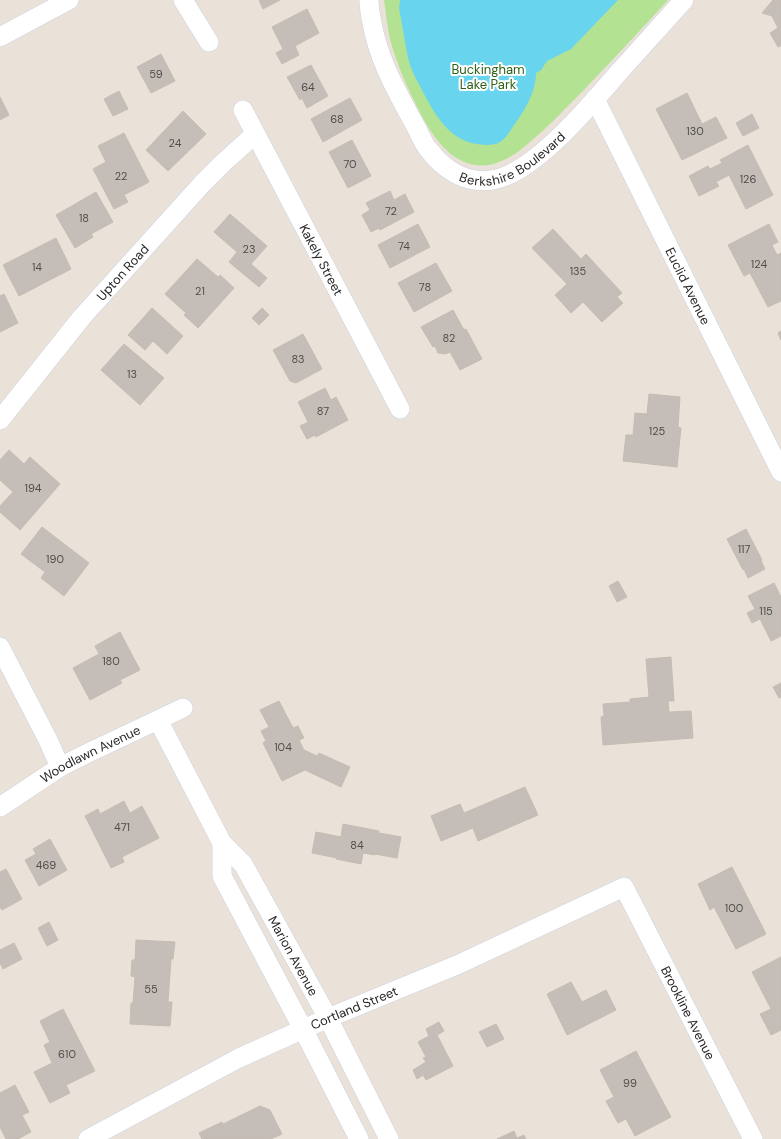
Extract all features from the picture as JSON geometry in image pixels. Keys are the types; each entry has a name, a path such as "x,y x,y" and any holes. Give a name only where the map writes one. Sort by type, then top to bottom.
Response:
{"street":[{"path":"0,37 69,0"},
{"path":"183,0 209,42"},
{"name":"Berkshire Boulevard","path":"369,0 373,28 385,68 428,150 447,168 469,179 478,181 492,180 510,175 528,163 551,144 595,99 684,0"},
{"name":"Euclid Avenue","path":"595,99 781,472"},
{"name":"Kakely Street","path":"243,110 400,409"},
{"name":"Upton Road","path":"0,420 93,306 202,184 255,134"},
{"path":"0,647 60,767"},
{"name":"Woodlawn Avenue","path":"0,807 60,767 183,708"},
{"name":"Marion Avenue","path":"158,720 222,843 243,864 328,1018 389,1139"},
{"name":"Marion Avenue","path":"222,843 222,876 359,1139"},
{"name":"Cortland Street","path":"88,1139 239,1058 328,1018 456,965 624,887"},
{"name":"Brookline Avenue","path":"624,887 753,1139"}],"green space":[{"name":"Buckingham Lake Park","path":"384,0 668,0 581,93 535,138 505,160 489,165 478,165 467,163 450,153 442,146 424,120 396,60 388,29"}],"water":[{"name":"Buckingham Lake Park","path":"400,0 618,0 571,49 547,61 541,70 536,73 534,88 528,102 508,134 500,142 488,145 476,144 457,137 437,116 410,65 399,8"}],"building":[{"path":"259,0 280,0 263,9"},
{"path":"773,0 781,0 781,46 778,47 770,33 778,28 772,16 762,13"},
{"path":"307,9 319,33 295,46 299,55 282,64 276,53 283,49 272,27"},
{"path":"161,54 175,81 151,93 137,67"},
{"path":"311,65 328,96 307,108 302,98 300,100 287,77"},
{"path":"119,91 128,109 113,116 104,99"},
{"path":"687,93 702,124 716,117 727,138 682,160 656,109"},
{"path":"0,97 9,115 0,120"},
{"path":"350,98 362,120 323,142 311,119"},
{"path":"183,111 206,134 168,171 146,150"},
{"path":"752,114 759,128 743,136 736,123"},
{"path":"124,133 149,182 124,195 128,202 114,209 93,169 106,162 98,146"},
{"path":"352,140 371,176 348,188 329,152"},
{"path":"748,145 773,195 746,209 729,175 716,182 719,186 699,196 689,176 708,166 710,169 722,163 720,160"},
{"path":"390,191 394,200 405,194 414,212 380,230 379,228 371,232 362,215 370,210 366,203"},
{"path":"96,192 113,222 91,234 93,237 75,248 56,215"},
{"path":"230,214 267,246 251,264 267,278 259,287 229,262 237,252 214,232"},
{"path":"418,224 430,247 390,268 378,245"},
{"path":"769,224 778,242 772,245 777,255 781,253 781,301 768,307 750,273 744,276 728,245"},
{"path":"553,229 581,259 586,254 622,293 617,297 623,303 602,322 583,302 571,313 555,295 567,284 532,248"},
{"path":"56,238 71,269 19,296 3,265"},
{"path":"197,259 218,277 220,275 234,288 198,328 184,315 186,313 165,294"},
{"path":"436,263 452,291 414,312 398,283"},
{"path":"4,294 18,323 0,332 0,296"},
{"path":"152,308 183,336 167,354 153,341 145,350 128,335"},
{"path":"262,308 269,315 259,325 252,318"},
{"path":"453,310 464,330 466,329 482,359 460,370 450,352 445,354 438,353 435,346 433,347 421,327"},
{"path":"781,331 781,340 778,333"},
{"path":"303,334 322,369 296,383 290,381 273,350"},
{"path":"124,344 164,378 140,405 101,370"},
{"path":"325,388 331,400 336,397 348,420 316,437 315,435 307,439 300,426 308,422 298,402"},
{"path":"649,394 680,397 678,427 681,428 677,467 623,461 626,435 633,435 635,413 647,414"},
{"path":"9,450 24,464 30,457 60,484 20,530 0,512 0,506 13,492 0,480 0,460"},
{"path":"42,527 89,563 64,596 41,578 45,572 21,554"},
{"path":"746,529 765,569 748,578 727,539"},
{"path":"618,581 627,597 617,602 609,586"},
{"path":"774,583 781,597 781,636 771,641 760,619 752,623 747,613 755,609 748,596"},
{"path":"120,632 140,670 120,680 122,683 90,700 73,668 99,654 95,646"},
{"path":"671,657 674,701 668,701 669,712 691,711 693,738 603,745 601,717 604,716 603,704 630,702 630,699 649,697 646,659"},
{"path":"781,683 781,697 779,698 773,687"},
{"path":"279,701 293,728 298,726 304,738 299,740 304,750 317,756 319,753 350,767 341,787 305,770 282,781 263,743 266,741 261,731 269,727 260,710"},
{"path":"525,787 538,815 478,841 473,828 441,841 431,816 460,804 464,813"},
{"path":"124,801 130,813 142,806 159,838 122,857 124,862 111,868 85,816 98,809 100,814"},
{"path":"343,824 401,837 397,858 363,853 361,864 312,853 316,832 341,837"},
{"path":"50,839 67,870 39,886 25,860 36,854 33,849"},
{"path":"732,867 766,934 736,949 714,907 710,910 698,884"},
{"path":"6,869 22,899 2,910 0,907 0,872"},
{"path":"49,922 58,940 47,946 38,928"},
{"path":"136,940 175,942 173,959 171,959 168,1002 172,1002 170,1026 130,1024 131,1003 133,1003 135,977 131,976 132,960 135,960"},
{"path":"14,943 22,959 3,969 0,963 0,950"},
{"path":"781,957 781,1030 771,1035 760,1014 771,1009 752,972"},
{"path":"571,982 582,1002 606,990 616,1010 567,1035 547,994"},
{"path":"63,1009 95,1071 66,1085 70,1093 50,1103 34,1072 52,1063 44,1045 50,1042 40,1021"},
{"path":"439,1022 444,1031 437,1035 453,1066 426,1080 423,1075 417,1079 413,1070 426,1062 423,1058 426,1057 418,1042 429,1036 426,1029"},
{"path":"496,1024 504,1039 487,1047 479,1032"},
{"path":"636,1051 671,1117 635,1136 626,1119 618,1123 606,1101 614,1097 600,1070"},
{"path":"15,1085 29,1112 22,1115 31,1132 18,1139 6,1139 0,1127 0,1093"},
{"path":"260,1106 270,1110 282,1134 271,1139 202,1139 199,1133 222,1122 223,1124"},
{"path":"514,1131 517,1138 524,1135 526,1139 497,1139"}]}
